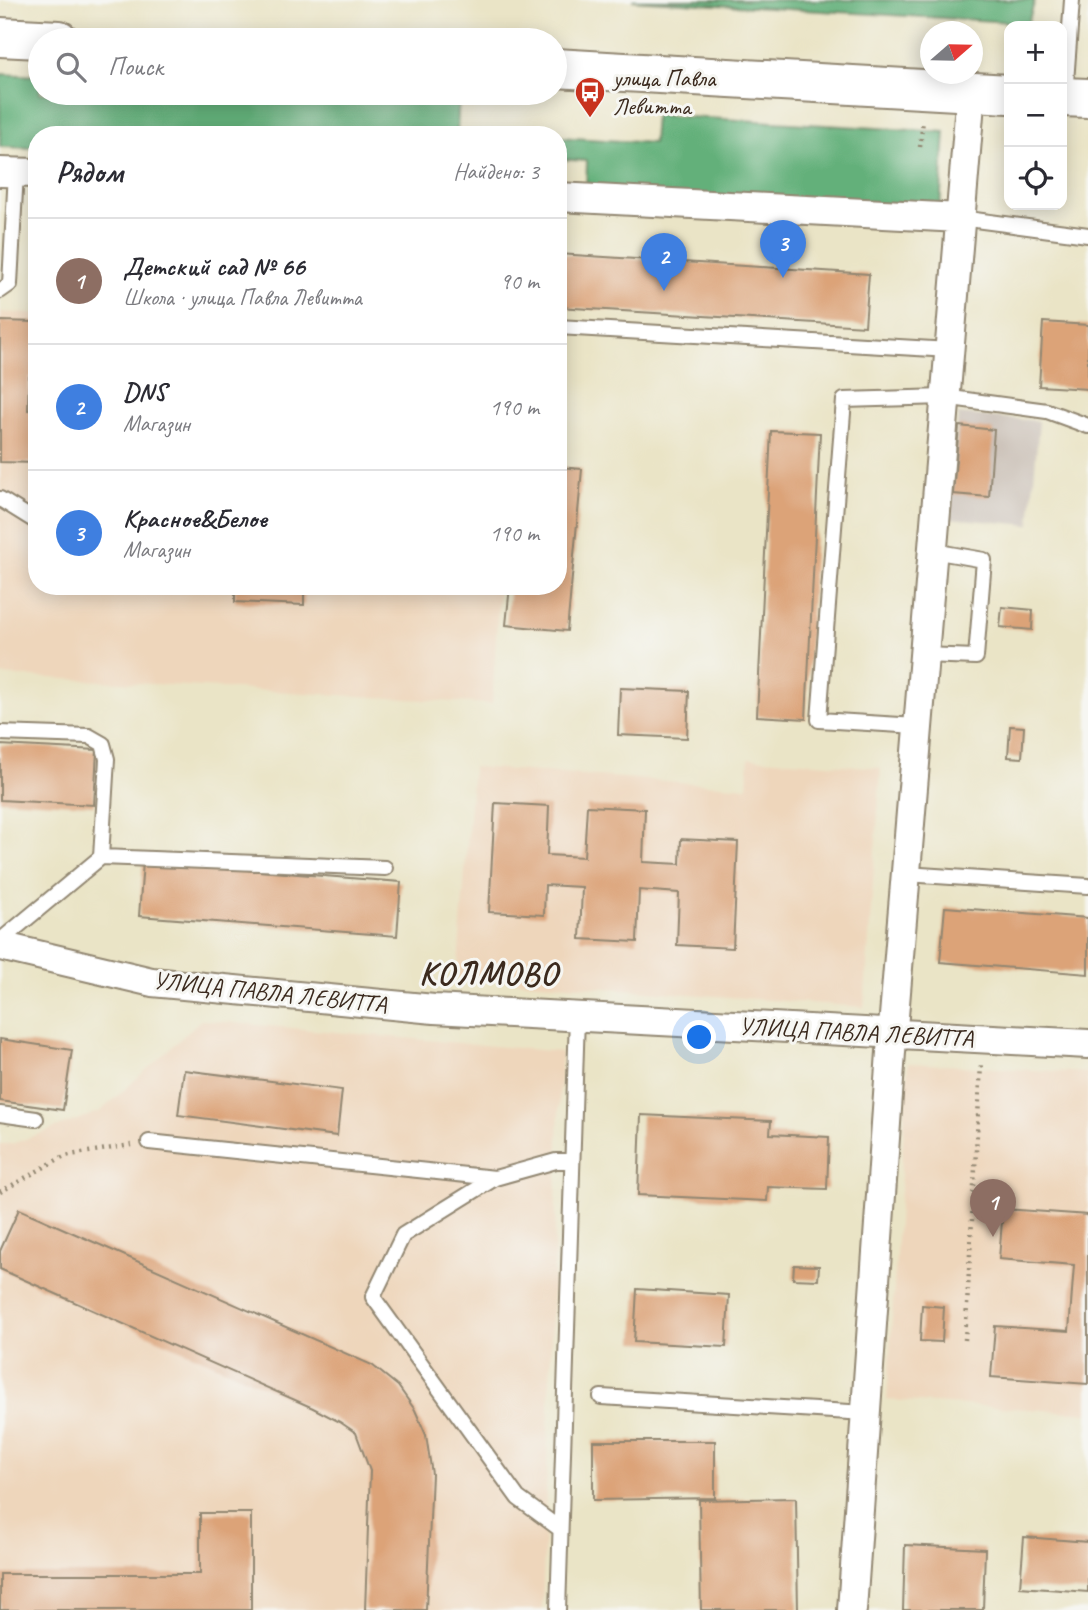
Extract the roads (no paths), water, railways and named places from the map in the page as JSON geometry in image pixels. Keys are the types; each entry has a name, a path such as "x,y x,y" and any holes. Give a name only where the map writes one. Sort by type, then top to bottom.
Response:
{"main road":[{"path":"0,37 28,38"},
{"path":"567,69 1004,94"}],"street":[{"path":"852,1610 917,726 971,92"},
{"path":"567,197 960,218"},
{"name":"УЛИЦА ПАВЛА ЛЕВИТТА","path":"0,944 152,982 434,1009 1088,1044"}],"lane":[{"path":"1071,97 1072,0"},
{"path":"0,291 10,284 17,172"},
{"path":"960,218 1088,235"},
{"path":"567,328 950,350"},
{"path":"917,726 819,720 844,400 944,397 1047,411 1088,426"},
{"path":"0,499 28,516"},
{"path":"924,655 976,657 984,560 933,551"},
{"path":"0,733 89,736 103,744 107,759 101,857"},
{"path":"0,944 101,857 385,868"},
{"path":"906,873 1088,886"},
{"path":"558,1610 577,1017"},
{"path":"0,1114 36,1119"},
{"path":"149,1142 495,1178"},
{"path":"560,1529 518,1498 373,1297 403,1235 495,1178 556,1161 572,1161"},
{"path":"601,1397 866,1413"}],"place":[{"name":"улица Павла Левитта","path":"590,119"},
{"name":"Красное&Белое","path":"783,278"},
{"name":"DNS","path":"664,291"},
{"name":"Детский сад № 66","path":"993,1237"}],"district":[{"name":"КОЛМОВО","path":"489,973"}]}
